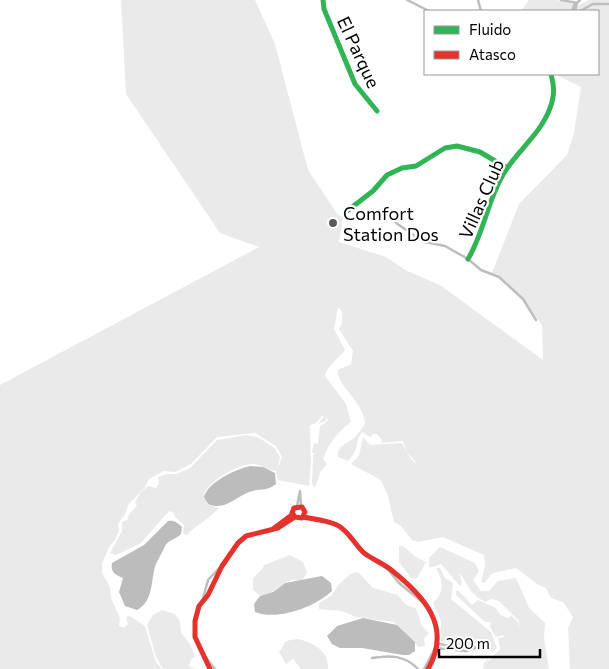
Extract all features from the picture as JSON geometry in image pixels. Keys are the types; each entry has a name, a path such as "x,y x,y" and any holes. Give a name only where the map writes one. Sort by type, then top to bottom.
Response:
{"street":[{"name":"El Parque","path":"323,0 324,9 355,84 377,111"},
{"path":"407,0 427,10"},
{"path":"561,0 577,1"},
{"path":"581,10 588,5 609,4"},
{"name":"Villas Club","path":"468,259 478,242 484,216 507,168 531,139 550,109 555,88 551,75"},
{"path":"347,211 373,191 384,177 398,170 421,164 429,156 446,148 457,146 480,152 507,168"},
{"name":"Villas Club","path":"389,218 401,228 425,242 445,246 468,259 480,270 499,276 519,294 536,320"},
{"path":"299,506 300,491 299,506 304,515"},
{"path":"294,516 293,510 299,506"},
{"path":"210,669 194,629 196,615 210,583 244,538 256,532 273,529 294,516 304,515 338,525 364,553 386,567 428,604 436,622 436,646 428,669"},
{"path":"386,567 399,583 426,605 434,622 436,646 424,669"},
{"path":"436,646 466,651 479,647 457,649"},
{"path":"202,653 215,669"},
{"path":"372,658 403,658 412,662 418,669"}],"shaded area":[{"path":"121,0 255,0 275,44 308,170 338,215 343,217 339,242 386,257 407,271 440,285 543,360 542,325 523,299 492,273 519,204 567,155 574,133 581,87 556,75 599,75 599,10 522,10 529,0 556,0 579,5 589,0 609,0 609,669 570,669 568,628 573,617 563,602 551,598 546,588 537,584 516,568 493,573 484,583 481,582 485,566 484,555 443,537 418,542 412,540 401,526 394,522 388,496 381,480 351,464 359,456 363,437 370,445 402,443 410,458 418,465 407,452 403,441 381,443 382,440 377,434 373,434 370,437 362,432 354,453 348,461 338,457 339,449 355,437 365,424 360,408 338,375 338,370 351,364 353,351 339,329 342,324 342,312 338,307 334,329 345,350 331,365 325,376 346,404 351,422 328,447 323,459 327,464 320,472 316,486 314,487 312,484 313,455 315,454 312,452 314,443 318,444 320,426 328,421 326,416 326,421 318,424 323,415 316,423 310,425 311,462 309,486 278,480 276,473 282,457 276,446 255,433 217,437 191,464 175,472 164,471 149,479 145,487 128,505 125,514 118,524 119,531 109,547 102,564 102,573 110,587 111,598 120,618 119,626 124,628 128,624 126,617 130,616 145,626 156,662 162,669 0,669 0,385 259,247 220,233 126,94"},
{"path":"246,435 258,437 276,449 280,457 277,471 254,464 241,466 225,474 207,489 204,494 207,504 219,508 187,535 183,534 184,525 175,517 174,513 169,511 141,543 116,555 110,553 122,531 122,522 127,520 130,513 137,506 135,503 140,493 148,486 156,488 159,484 158,477 167,474 177,474 190,468 217,440"},
{"path":"250,466 263,467 275,473 276,484 266,489 249,492 224,505 214,506 208,504 204,497 211,486 230,473"},
{"path":"168,521 176,522 182,527 181,534 165,546 157,562 146,602 137,610 125,606 119,592 123,578 116,575 113,571 112,563 144,545"},
{"path":"399,546 403,546 416,557 426,562 417,578 411,578 399,562"},
{"path":"440,547 475,563 479,571 473,580 481,591 489,591 498,581 516,578 529,608 545,623 544,638 549,669 483,669 484,662 491,659 500,649 498,638 504,637 503,635 496,637 490,627 491,622 485,622 456,595 456,591 459,591 472,605 478,600 496,608 500,615 509,618 511,615 518,622 519,630 519,621 499,601 491,599 485,602 475,595 459,572 462,583 460,586 441,564 429,568 429,558"},
{"path":"290,555 303,562 307,573 302,580 288,581 272,592 261,596 253,590 253,578 264,565"},
{"path":"436,568 440,568 445,578 453,583 451,599 491,632 497,648 492,652 486,644 481,642 463,646 441,642 441,621 433,603 440,595 442,586"},
{"path":"358,572 373,588 398,595 406,605 416,608 422,626 429,633 424,639 425,646 418,647 394,622 356,617 342,611 319,609 319,603 331,596 339,584 352,573"},
{"path":"322,576 331,583 332,591 316,602 285,614 274,615 255,612 254,604 260,596 273,592 285,583"},
{"path":"162,610 175,614 180,621 181,633 190,644 195,657 191,659 189,667 197,669 163,669 156,657 147,625 153,615"},
{"path":"363,618 397,625 415,642 415,651 409,655 403,655 362,648 340,648 332,644 327,636 337,626"},
{"path":"299,639 320,649 326,657 328,669 301,669 293,659 286,664 279,652 286,641"}],"traffic: fast":[{"path":"323,0 324,9 355,84 377,111"},
{"path":"468,259 479,237 501,178 513,160 537,132 552,103 551,75"},
{"path":"347,211 373,191 387,175 402,168 416,166 445,148 457,146 480,152 507,168"}],"traffic: jam":[{"path":"210,669 195,637 195,621 199,606 208,595 222,566 238,543 246,536 278,528 295,517 302,518 305,512 302,507 294,508 292,513 295,517"},
{"path":"273,529 293,514"},
{"path":"303,517 329,522 341,527 364,553 390,569 423,601 436,625 435,653 428,669"}],"place":[{"name":"Comfort Station Dos","path":"333,223"}]}
